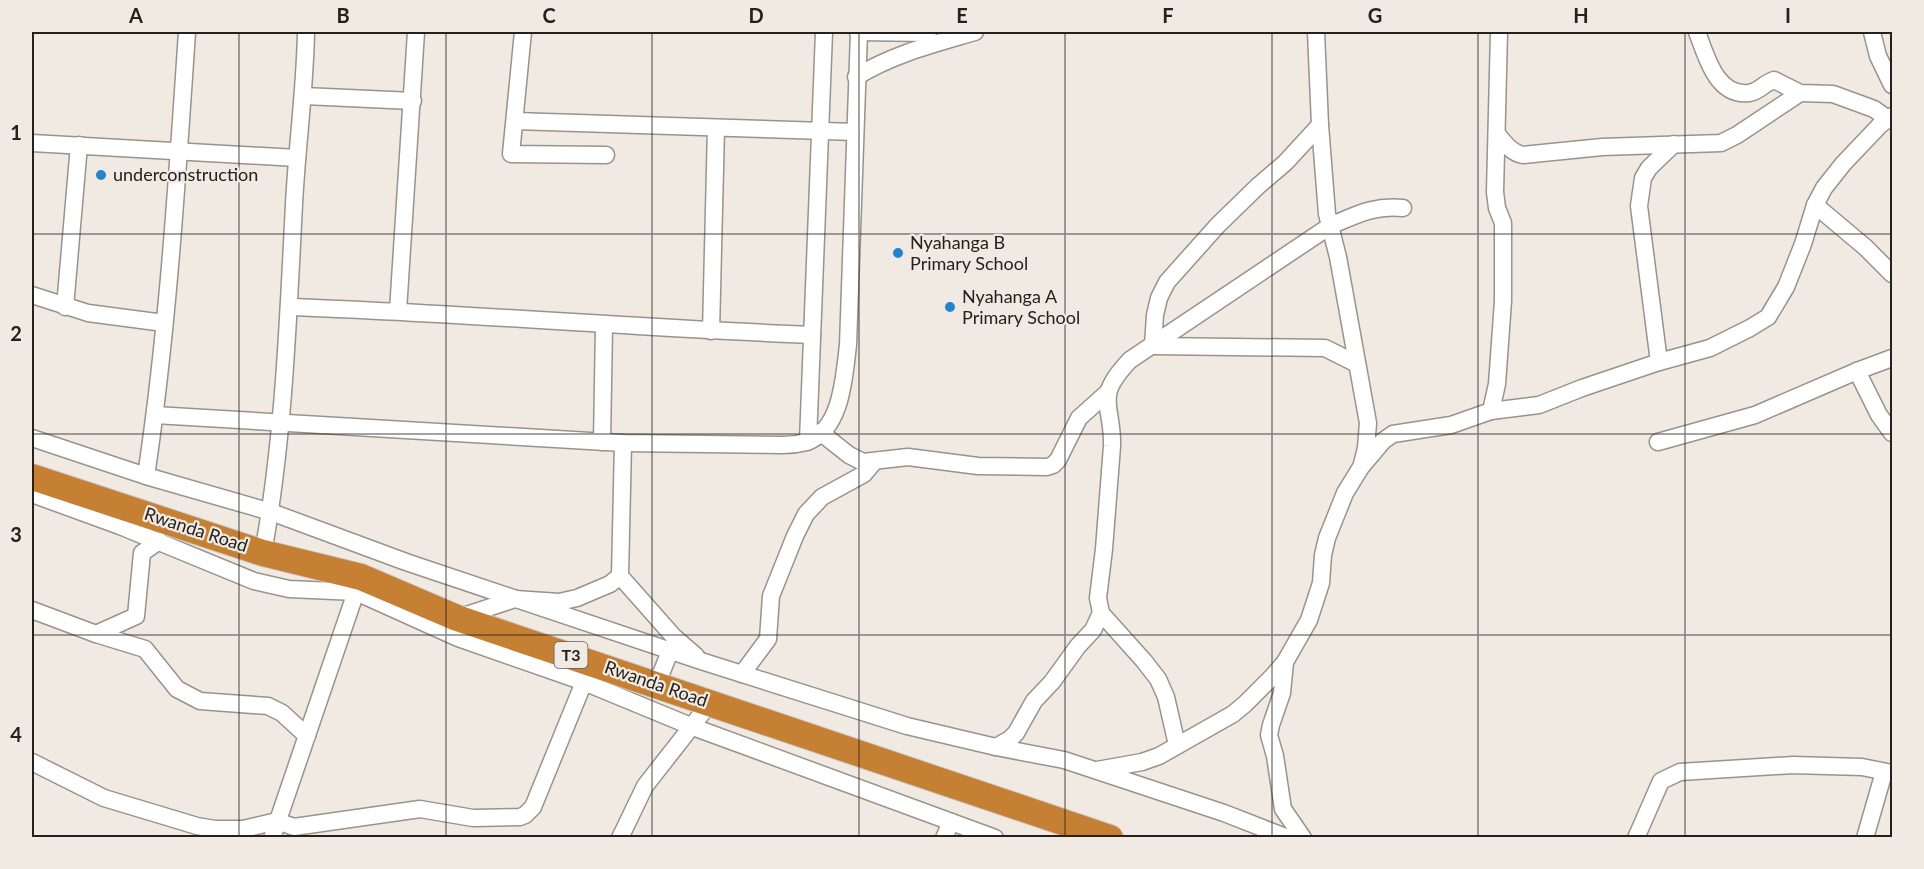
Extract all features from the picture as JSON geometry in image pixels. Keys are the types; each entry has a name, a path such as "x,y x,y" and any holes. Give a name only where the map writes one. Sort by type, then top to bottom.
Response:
{"highway":[{"name":"Rwanda Road","path":"32,477 1110,837"}],"street":[{"path":"146,476 155,415 164,323 187,32"},
{"path":"263,553 271,512 280,421 297,158 304,96 306,32"},
{"path":"398,311 416,32"},
{"path":"523,32 511,154 606,155"},
{"path":"814,437 812,335 824,32"},
{"path":"155,415 623,443 783,446 814,437 832,419 839,400 847,355 859,32 927,37 975,32"},
{"path":"1316,32 1325,194 1368,423 1366,448 1361,466"},
{"path":"1491,411 1497,384 1503,301 1503,223 1497,208 1495,192 1499,32"},
{"path":"1095,771 1142,762 1159,756 1233,714 1245,705 1285,662 1309,620 1321,583 1327,538 1345,493 1361,466 1383,441 1394,434 1451,425 1491,411 1539,405 1659,362 1710,348 1768,317 1786,287 1815,205 1824,188 1843,164 1890,117 1833,94 1800,93 1774,80 1759,90 1736,93 1725,86 1714,74 1697,32"},
{"path":"1872,32 1878,56 1893,85"},
{"path":"856,77 927,37"},
{"path":"1497,134 1516,154 1523,155 1602,147 1712,144 1727,141 1800,93"},
{"path":"304,96 413,101"},
{"path":"515,121 855,132"},
{"path":"1153,346 1155,315 1159,298 1167,282 1224,219 1293,156 1320,125"},
{"path":"711,331 716,128"},
{"path":"32,143 297,158"},
{"path":"1659,362 1639,206 1643,178 1649,168 1674,144"},
{"path":"65,307 79,145"},
{"path":"1815,205 1893,274"},
{"path":"814,437 863,462 908,457 978,466 1047,467 1053,465 1058,460 1079,418 1107,393 1117,374 1130,360 1330,226 1365,210 1403,208"},
{"path":"32,294 88,313 164,323"},
{"path":"289,307 398,311 604,325 812,335"},
{"path":"602,442 604,325"},
{"path":"1153,346 1325,348 1357,364"},
{"path":"1658,442 1755,415 1893,358"},
{"path":"1857,371 1879,415 1893,433"},
{"path":"1107,393 1106,406 1112,446 1098,598 1101,613 1158,679 1166,698 1178,745"},
{"path":"32,438 146,476 271,512 406,562 701,661 907,726 1064,760 1224,813 1288,837"},
{"path":"623,443 620,576 674,637 701,661"},
{"path":"742,674 768,639 771,596 806,514 822,497 864,474 874,462"},
{"path":"32,494 159,541 219,568 272,586 336,592 358,584 458,638 584,682 947,830 995,837"},
{"path":"96,634 136,616 142,553 159,541"},
{"path":"457,618 515,599 559,602 577,598 610,584 620,576"},
{"path":"272,837 358,584"},
{"path":"32,610 96,634 145,649 177,689 192,698 200,701 268,706 282,712 307,736"},
{"path":"996,747 1016,733 1034,701 1052,682 1078,645 1093,630 1101,613"},
{"path":"657,684 670,651"},
{"path":"1285,662 1282,693 1269,735 1275,756 1283,809 1303,837"},
{"path":"32,762 104,798 215,829 243,829 277,820 294,826 420,809 473,818 525,815 533,807 584,682"},
{"path":"620,837 645,786 710,703"},
{"path":"1636,837 1661,781 1680,772 1793,765 1862,767 1888,773 1865,837"}],"place":[{"name":"underconstruction","path":"101,175"},
{"name":"Nyahanga B Primary School","path":"898,253"},
{"name":"Nyahanga A Primary School","path":"950,307"}]}
